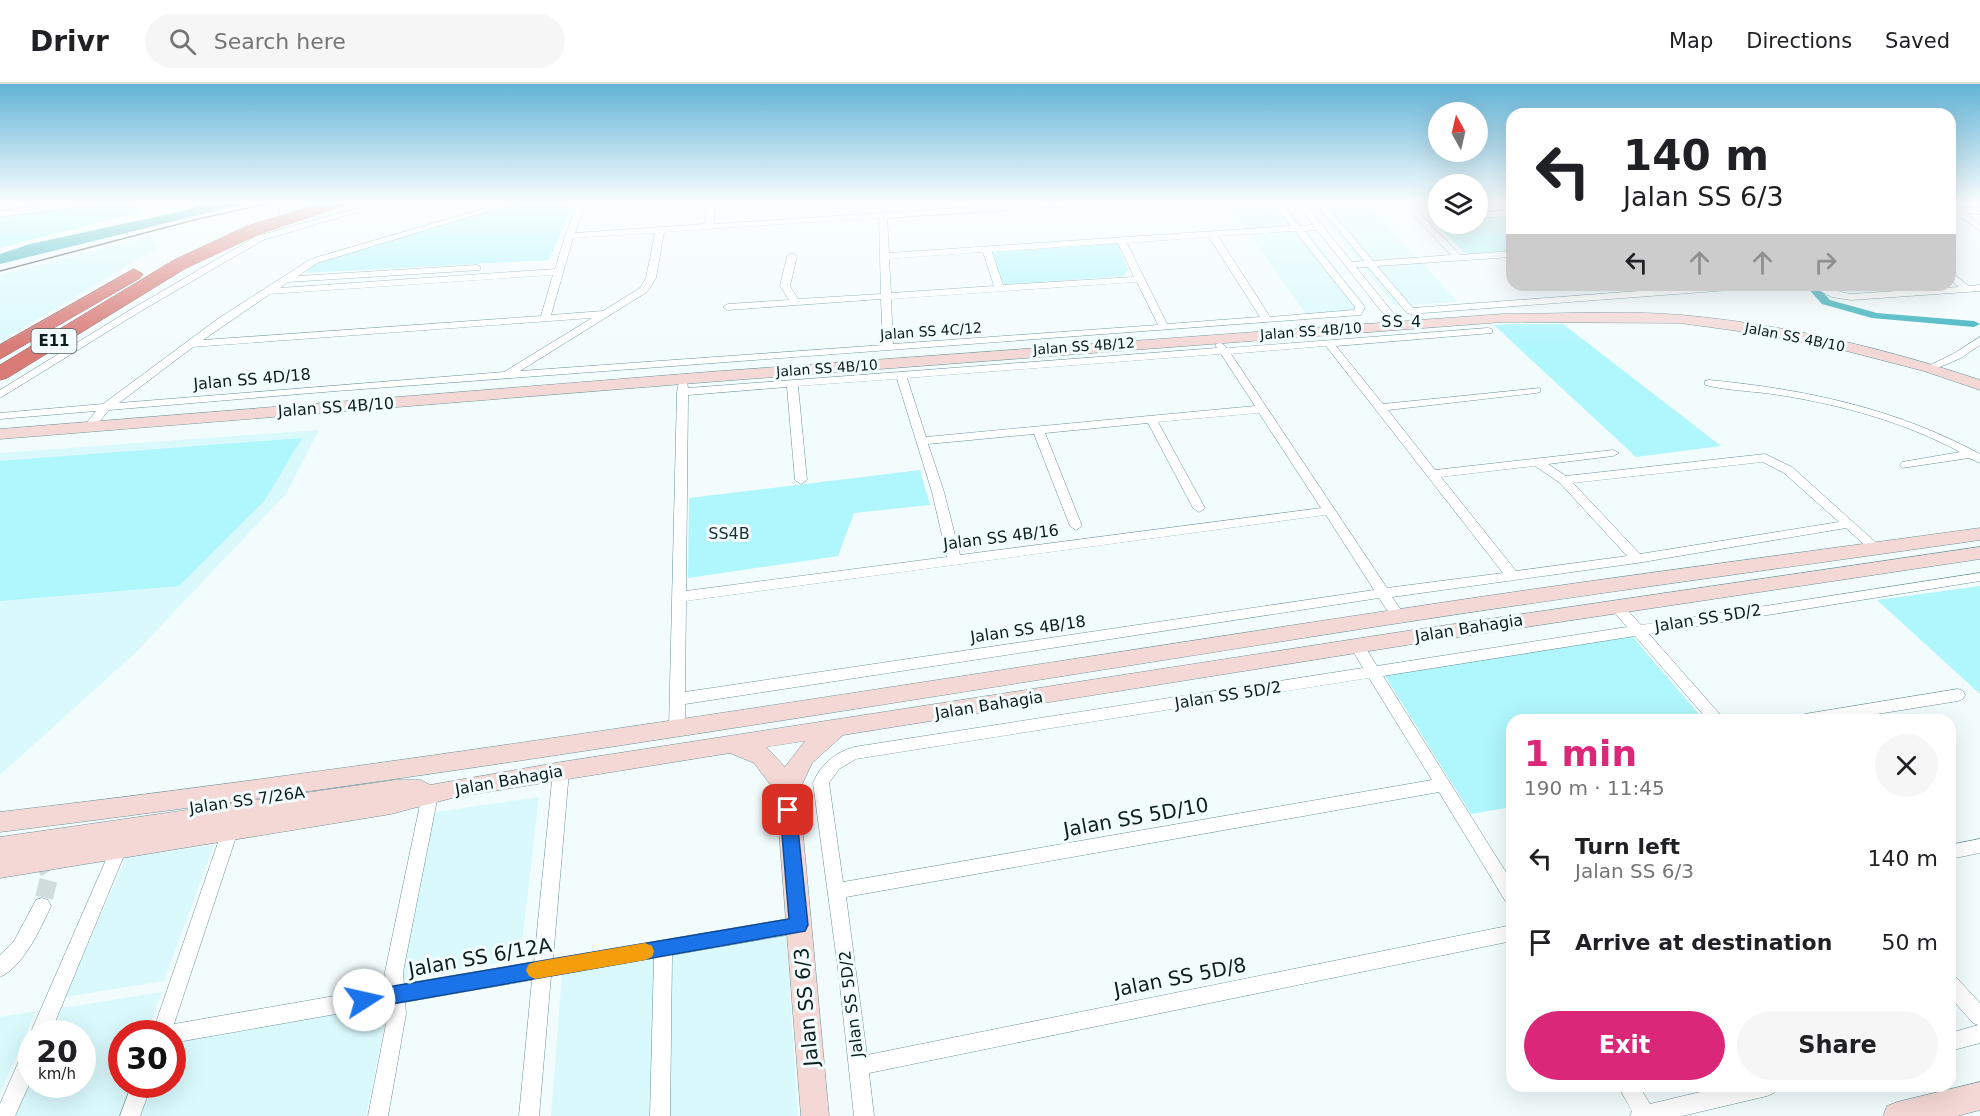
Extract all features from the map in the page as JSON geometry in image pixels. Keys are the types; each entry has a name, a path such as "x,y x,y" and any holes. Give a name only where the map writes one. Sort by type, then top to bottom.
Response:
{"highway":[{"path":"0,353 101,291 181,251"},
{"name":"E11","path":"0,374 101,307 195,251"},
{"name":"E11","path":"0,364 180,264 208,251"},
{"path":"0,385 190,265 218,251"}],"main road":[{"name":"Jalan SS 4B/10","path":"0,428 96,418 683,383 708,376 1220,345 1397,324 1503,318 1680,319 1753,328 1832,343 1929,368 1980,385"},
{"name":"Jalan SS 4B/10","path":"0,434 96,418"},
{"name":"Jalan Bahagia","path":"0,822 492,755 1398,616 1980,534"},
{"name":"Jalan Bahagia","path":"0,867 391,804 456,788 561,771 1528,619 1980,553"},
{"path":"1514,600 1528,619"},
{"path":"1007,677 984,685 979,690 980,694 989,701 1016,700"},
{"path":"931,689 966,689 971,699 968,703 937,713"},
{"path":"787,791 798,763 814,744 836,729"},
{"path":"720,747 742,748 766,757 787,791"},
{"name":"Jalan SS 7/26A","path":"0,832 152,814 433,772 492,755"},
{"name":"Jalan SS 7/26A","path":"0,847 394,789 456,788"},
{"name":"Jalan SS 6/3","path":"787,791 815,1116"},
{"path":"1897,1116 1980,1096"}],"street":[{"path":"0,395 138,309 237,251"},
{"path":"96,418 191,344 314,261 341,251"},
{"path":"545,319 565,251"},
{"path":"507,376 649,284 656,251"},
{"path":"886,251 888,348"},
{"path":"886,256 956,251"},
{"path":"988,251 999,288"},
{"path":"1126,251 1164,327"},
{"path":"1223,251 1267,320"},
{"name":"Jalan SS 4C/12","path":"507,376 1358,313 1360,307 1316,251"},
{"path":"1339,251 1397,324"},
{"path":"1360,251 1410,311 1676,291"},
{"path":"1452,251 1458,258"},
{"path":"1350,265 1506,254"},
{"path":"792,256 785,286 794,300"},
{"path":"287,279 560,267"},
{"path":"270,291 560,267"},
{"path":"728,306 1140,279"},
{"path":"1956,279 1967,289"},
{"path":"1956,290 1980,288"},
{"path":"1826,291 1851,297 1938,291"},
{"path":"1876,291 1880,295"},
{"path":"191,344 606,314"},
{"name":"Jalan SS 4B/12","path":"683,383 792,384 1220,345 1329,343 1488,331"},
{"path":"1929,368 1957,356 1980,340"},
{"path":"1329,343 1512,575"},
{"path":"1220,345 1398,616"},
{"path":"901,375 938,492 954,559"},
{"name":"Jalan SS 4D/18","path":"0,416 96,418 507,376"},
{"path":"677,728 683,383"},
{"path":"1708,383 1785,393 1848,406 1883,416 1976,457"},
{"path":"792,384 801,480"},
{"path":"1380,408 1536,390"},
{"path":"921,441 1262,409"},
{"path":"1151,419 1199,508"},
{"path":"1038,430 1076,526"},
{"path":"1432,474 1613,453"},
{"path":"1906,465 1976,457"},
{"path":"1564,480 1765,458 1788,470 1876,548"},
{"path":"1536,461 1564,480 1637,559"},
{"name":"Jalan SS 4B/16","path":"678,597 1329,511"},
{"name":"Jalan SS 4B/18","path":"678,699 1384,593 1637,559 1849,524"},
{"name":"Jalan SS 5D/2","path":"864,1116 821,783 826,771 838,760 854,753 1980,577"},
{"path":"1616,606 1712,714"},
{"path":"1357,646 1506,887"},
{"path":"1842,714 1958,695"},
{"path":"529,1116 561,771"},
{"name":"Jalan SS 5D/10","path":"836,891 1442,785"},
{"path":"378,1116 397,1014 394,972 430,795"},
{"path":"166,1020 231,828"},
{"path":"46,1020 120,846"},
{"path":"1956,851 1980,846"},
{"path":"0,968 20,947 42,906"},
{"name":"Jalan SS 6/12A","path":"186,1031 799,925"},
{"name":"Jalan SS 5D/8","path":"858,1066 1506,934"},
{"path":"660,1116 663,948"},
{"path":"1956,990 1980,1017"},
{"path":"1956,1040 1980,1034"},
{"path":"5,1116 18,1086"},
{"path":"1631,1092 1644,1116 1742,1092"},
{"path":"130,1116 137,1098"}],"shaded area":[{"path":"9,251 52,251 0,264 0,254"},
{"path":"92,251 152,251 0,341 0,275"},
{"path":"1261,251 1323,251 1368,310 1306,314"},
{"path":"1350,251 1412,251 1458,302 1395,306"},
{"path":"319,430 286,494 135,653 0,775 0,453"},
{"path":"539,797 520,959 402,980 435,812"},
{"path":"214,845 164,981 65,997 126,858"},
{"path":"786,934 798,1116 551,1116 562,975"},
{"path":"162,992 152,1020 108,1020 108,1098 186,1098 186,1038 389,1003 366,1116 16,1116 23,1098 96,1098 96,1020 57,1020 62,1008"},
{"path":"36,1011 32,1020 18,1020 18,1052 0,1094 0,1017"}],"green space":[{"path":"351,251 553,251 549,260 305,273 317,261"},
{"path":"1120,251 1128,270 1123,276 1002,285 991,252"},
{"path":"1463,251 1506,251 1467,255"},
{"path":"1563,324 1721,446 1636,457 1494,325"},
{"path":"302,438 265,500 179,586 0,601 0,461"},
{"name":"SS4B","path":"920,470 930,505 854,513 838,556 688,578 689,498"},
{"path":"1980,586 1980,694 1877,600"},
{"path":"1630,634 1699,714 1506,714 1506,808 1471,814 1384,674"}],"waterway":[{"path":"1816,291 1826,302 1876,316 1974,324"}],"tunnel":[{"path":"40,856 50,874 42,906"}],"tram line":[{"path":"0,271 76,251"}],"slow traffic":[{"path":"535,970 645,951"}],"district":[{"name":"SS 4","path":"1402,321"}],"route":[{"path":"364,1000 799,925 788,810"}]}
